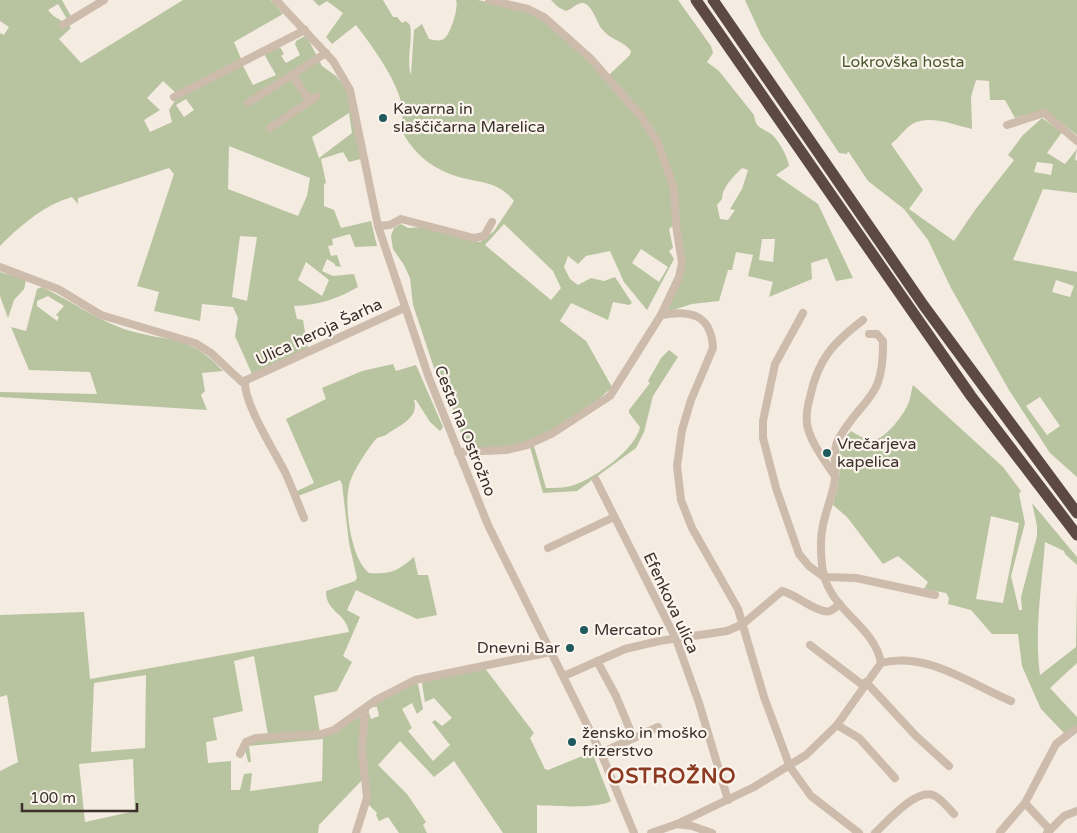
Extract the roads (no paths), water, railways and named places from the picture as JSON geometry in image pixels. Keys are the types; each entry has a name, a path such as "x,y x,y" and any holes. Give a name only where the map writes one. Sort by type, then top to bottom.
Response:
{"highway":[{"path":"696,0 971,396 1077,536"},
{"path":"713,0 924,306 1077,513"}],"street":[{"path":"64,25 104,0"},
{"name":"Cesta na Ostrožno","path":"276,0 326,53 342,74 350,90 378,226 404,308 458,452 488,525 601,753 634,833"},
{"path":"458,452 506,450 527,445 553,433 602,402 615,389 634,354 661,315 679,277 682,263 676,225 674,188 657,141 628,99 564,33 544,17 528,9 488,0"},
{"path":"174,97 305,30"},
{"path":"248,103 326,53"},
{"path":"292,75 310,101"},
{"path":"270,128 318,96"},
{"path":"1007,125 1044,113 1077,141"},
{"path":"378,226 390,225 401,219 450,230 474,238 484,236 492,222"},
{"name":"Ulica heroja Šarha","path":"0,267 58,289 101,316 195,344 211,354 236,378 245,382 404,308"},
{"path":"661,315 682,312 698,317 704,322 712,341 712,348 691,400 682,430 677,466 681,500 692,528 738,609 764,697 790,766 811,796 859,833"},
{"path":"803,313 775,364 762,421 763,438 776,488 799,554 824,576 840,604 876,643 881,662"},
{"path":"835,476 816,448 807,424 809,400 821,361 831,348 863,320"},
{"path":"824,576 821,528 832,494 838,439 880,384 883,341 877,334 869,334"},
{"name":"Ulica heroja Šarha","path":"245,382 245,389 250,404 286,476 304,518"},
{"name":"Efenkova ulica","path":"596,480 676,639 728,800"},
{"path":"548,548 614,517"},
{"path":"824,576 856,578 935,595"},
{"path":"564,676 625,649 727,631 743,624 782,591 794,594 822,611 831,611 840,604"},
{"path":"810,645 865,684 916,736 949,766"},
{"path":"240,754 249,740 266,737 321,734 334,730 391,691 415,680 551,652"},
{"path":"651,833 677,824 728,800 790,766 806,755 837,725 881,662 902,659 932,665 1011,701"},
{"path":"597,661 616,696 633,738"},
{"path":"356,833 367,798 362,750 365,710"},
{"path":"837,725 859,738 895,778"},
{"path":"601,753 658,727"},
{"path":"1000,832 1025,802 1056,744 1074,730"},
{"path":"875,833 899,810 922,795 932,795 938,798 954,814"},
{"path":"1025,802 1048,831 1064,816 1077,811"},
{"path":"677,824 692,826 712,833"}],"place":[{"name":"Kavarna in slaščičarna Marelica","path":"383,118"},
{"name":"Vrečarjeva kapelica","path":"827,453"},
{"name":"Mercator","path":"584,630"},
{"name":"Dnevni Bar","path":"570,648"},
{"name":"žensko in moško frizerstvo","path":"572,742"}],"district":[{"name":"OSTROŽNO","path":"672,776"}],"park label":[{"name":"Lokrovška hosta","path":"903,62"}]}
